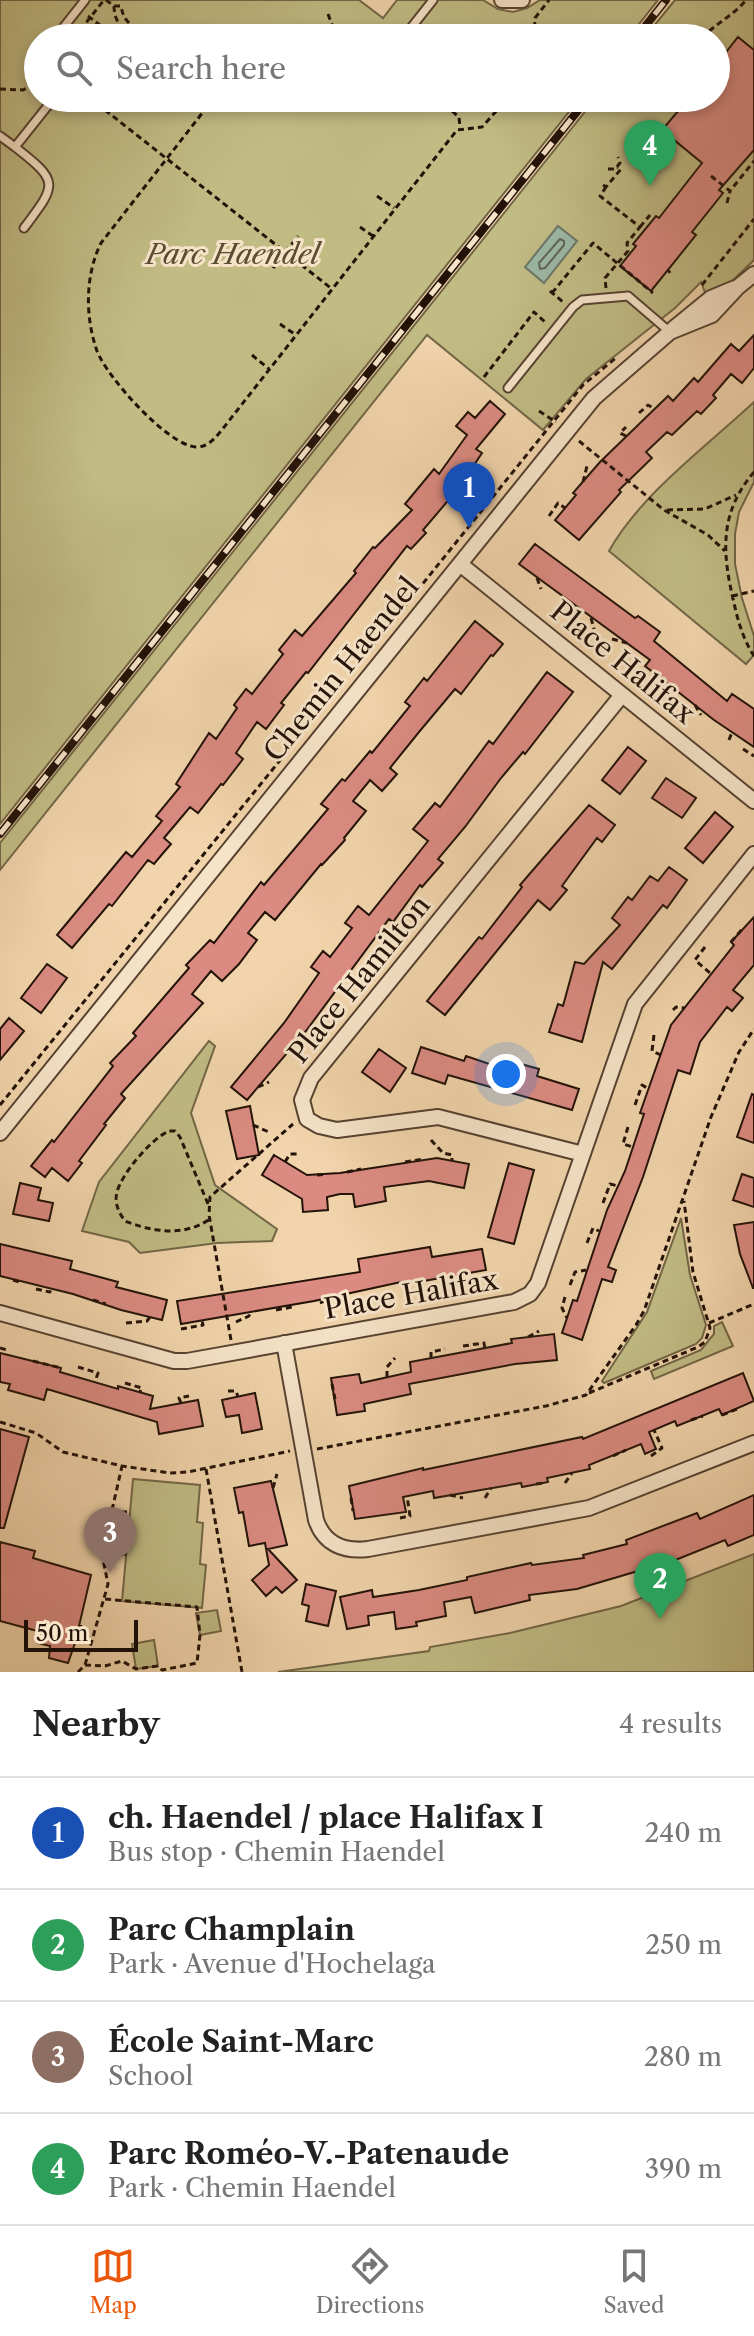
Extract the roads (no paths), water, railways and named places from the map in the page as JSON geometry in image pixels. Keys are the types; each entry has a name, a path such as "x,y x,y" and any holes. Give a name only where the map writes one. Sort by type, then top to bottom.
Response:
{"street":[{"path":"502,0 522,0"},
{"name":"Chemin Haendel","path":"0,1133 594,398 670,332 712,315 754,274"},
{"name":"Place Halifax","path":"460,564 754,801"},
{"name":"Place Hamilton","path":"583,1154 438,1117 328,1129 307,1119 302,1100 311,1078 622,695"},
{"name":"Place Halifax","path":"0,1313 181,1361 525,1298 538,1283 638,998 754,854"},
{"path":"284,1343 316,1520 325,1536 343,1549 368,1549 589,1508 754,1443"}],"lane":[{"path":"66,24 85,0"},
{"path":"414,24 433,0"},
{"path":"15,147 43,112"},
{"path":"0,136 45,173 49,186 46,200 24,228"},
{"path":"508,388 578,302 623,295 633,297 670,332"}],"water":[{"path":"558,226 577,241 544,283 525,267"}],"railway":[{"path":"647,24 666,0"},
{"path":"0,834 577,112"}],"place":[{"name":"Parc Roméo-V.-Patenaude","path":"650,186"},
{"name":"ch. Haendel / place Halifax I","path":"469,528"},
{"name":"École Saint-Marc","path":"110,1573"},
{"name":"Parc Champlain","path":"660,1619"}],"park label":[{"name":"Parc Haendel","path":"233,254"}]}
